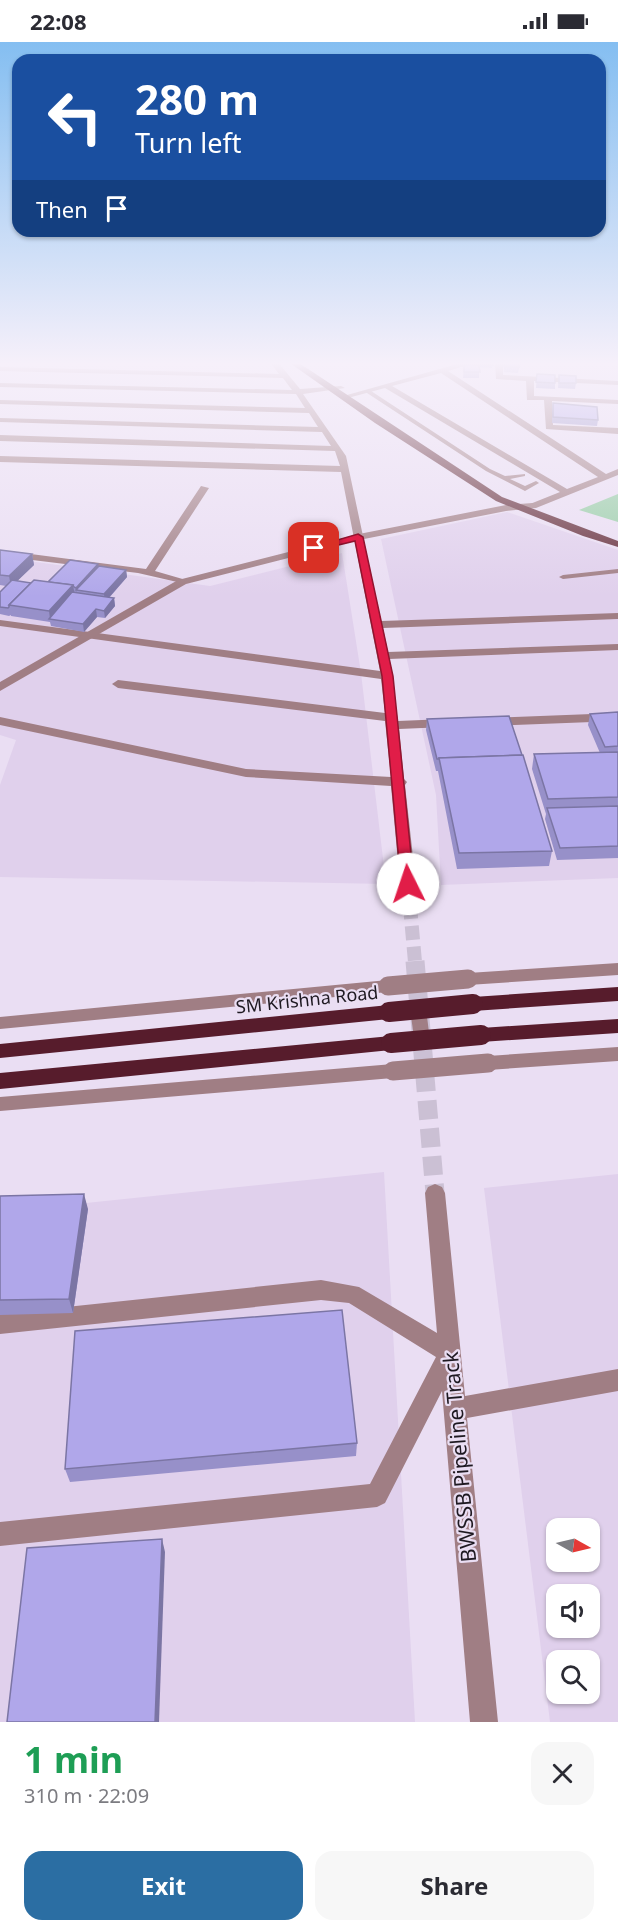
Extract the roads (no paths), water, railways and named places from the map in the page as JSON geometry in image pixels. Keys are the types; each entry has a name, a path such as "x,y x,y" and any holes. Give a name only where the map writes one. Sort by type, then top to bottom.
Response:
{"highway":[{"name":"SM Krishna Road","path":"0,1052 418,1009 618,994"},
{"path":"0,1081 421,1040 618,1026"}],"main road":[{"path":"411,439 499,499 586,534 618,544"},
{"path":"417,439 510,497 618,538"}],"street":[{"path":"39,439 338,450"},
{"path":"330,439 338,450 344,469 387,676 400,782 408,884"},
{"path":"477,439 566,492"},
{"path":"548,439 605,477"},
{"path":"0,459 344,469"},
{"path":"0,687 182,582 358,537 533,506 618,472"},
{"path":"148,573 204,488"},
{"path":"0,553 148,573 182,582"},
{"path":"377,625 618,616"},
{"path":"0,622 87,636 387,676"},
{"path":"383,656 618,647"},
{"path":"118,684 392,722 455,723"},
{"path":"478,722 618,717"},
{"path":"0,721 246,773 400,782"},
{"name":"SM Krishna Road","path":"0,1023 468,979 618,969"},
{"path":"418,1009 421,1040"},
{"path":"0,1104 618,1054"},
{"name":"BWSSB Pipeline Track","path":"435,1193 484,1722"},
{"path":"0,1324 321,1290 352,1294 450,1353 377,1495 0,1534"},
{"path":"454,1409 618,1380"}],"lane":[{"path":"443,439 525,489 536,483"},
{"path":"504,478 523,475"},
{"path":"563,577 618,571"}],"tunnel":[{"path":"408,884 415,962"},
{"path":"415,961 435,1193"}]}
